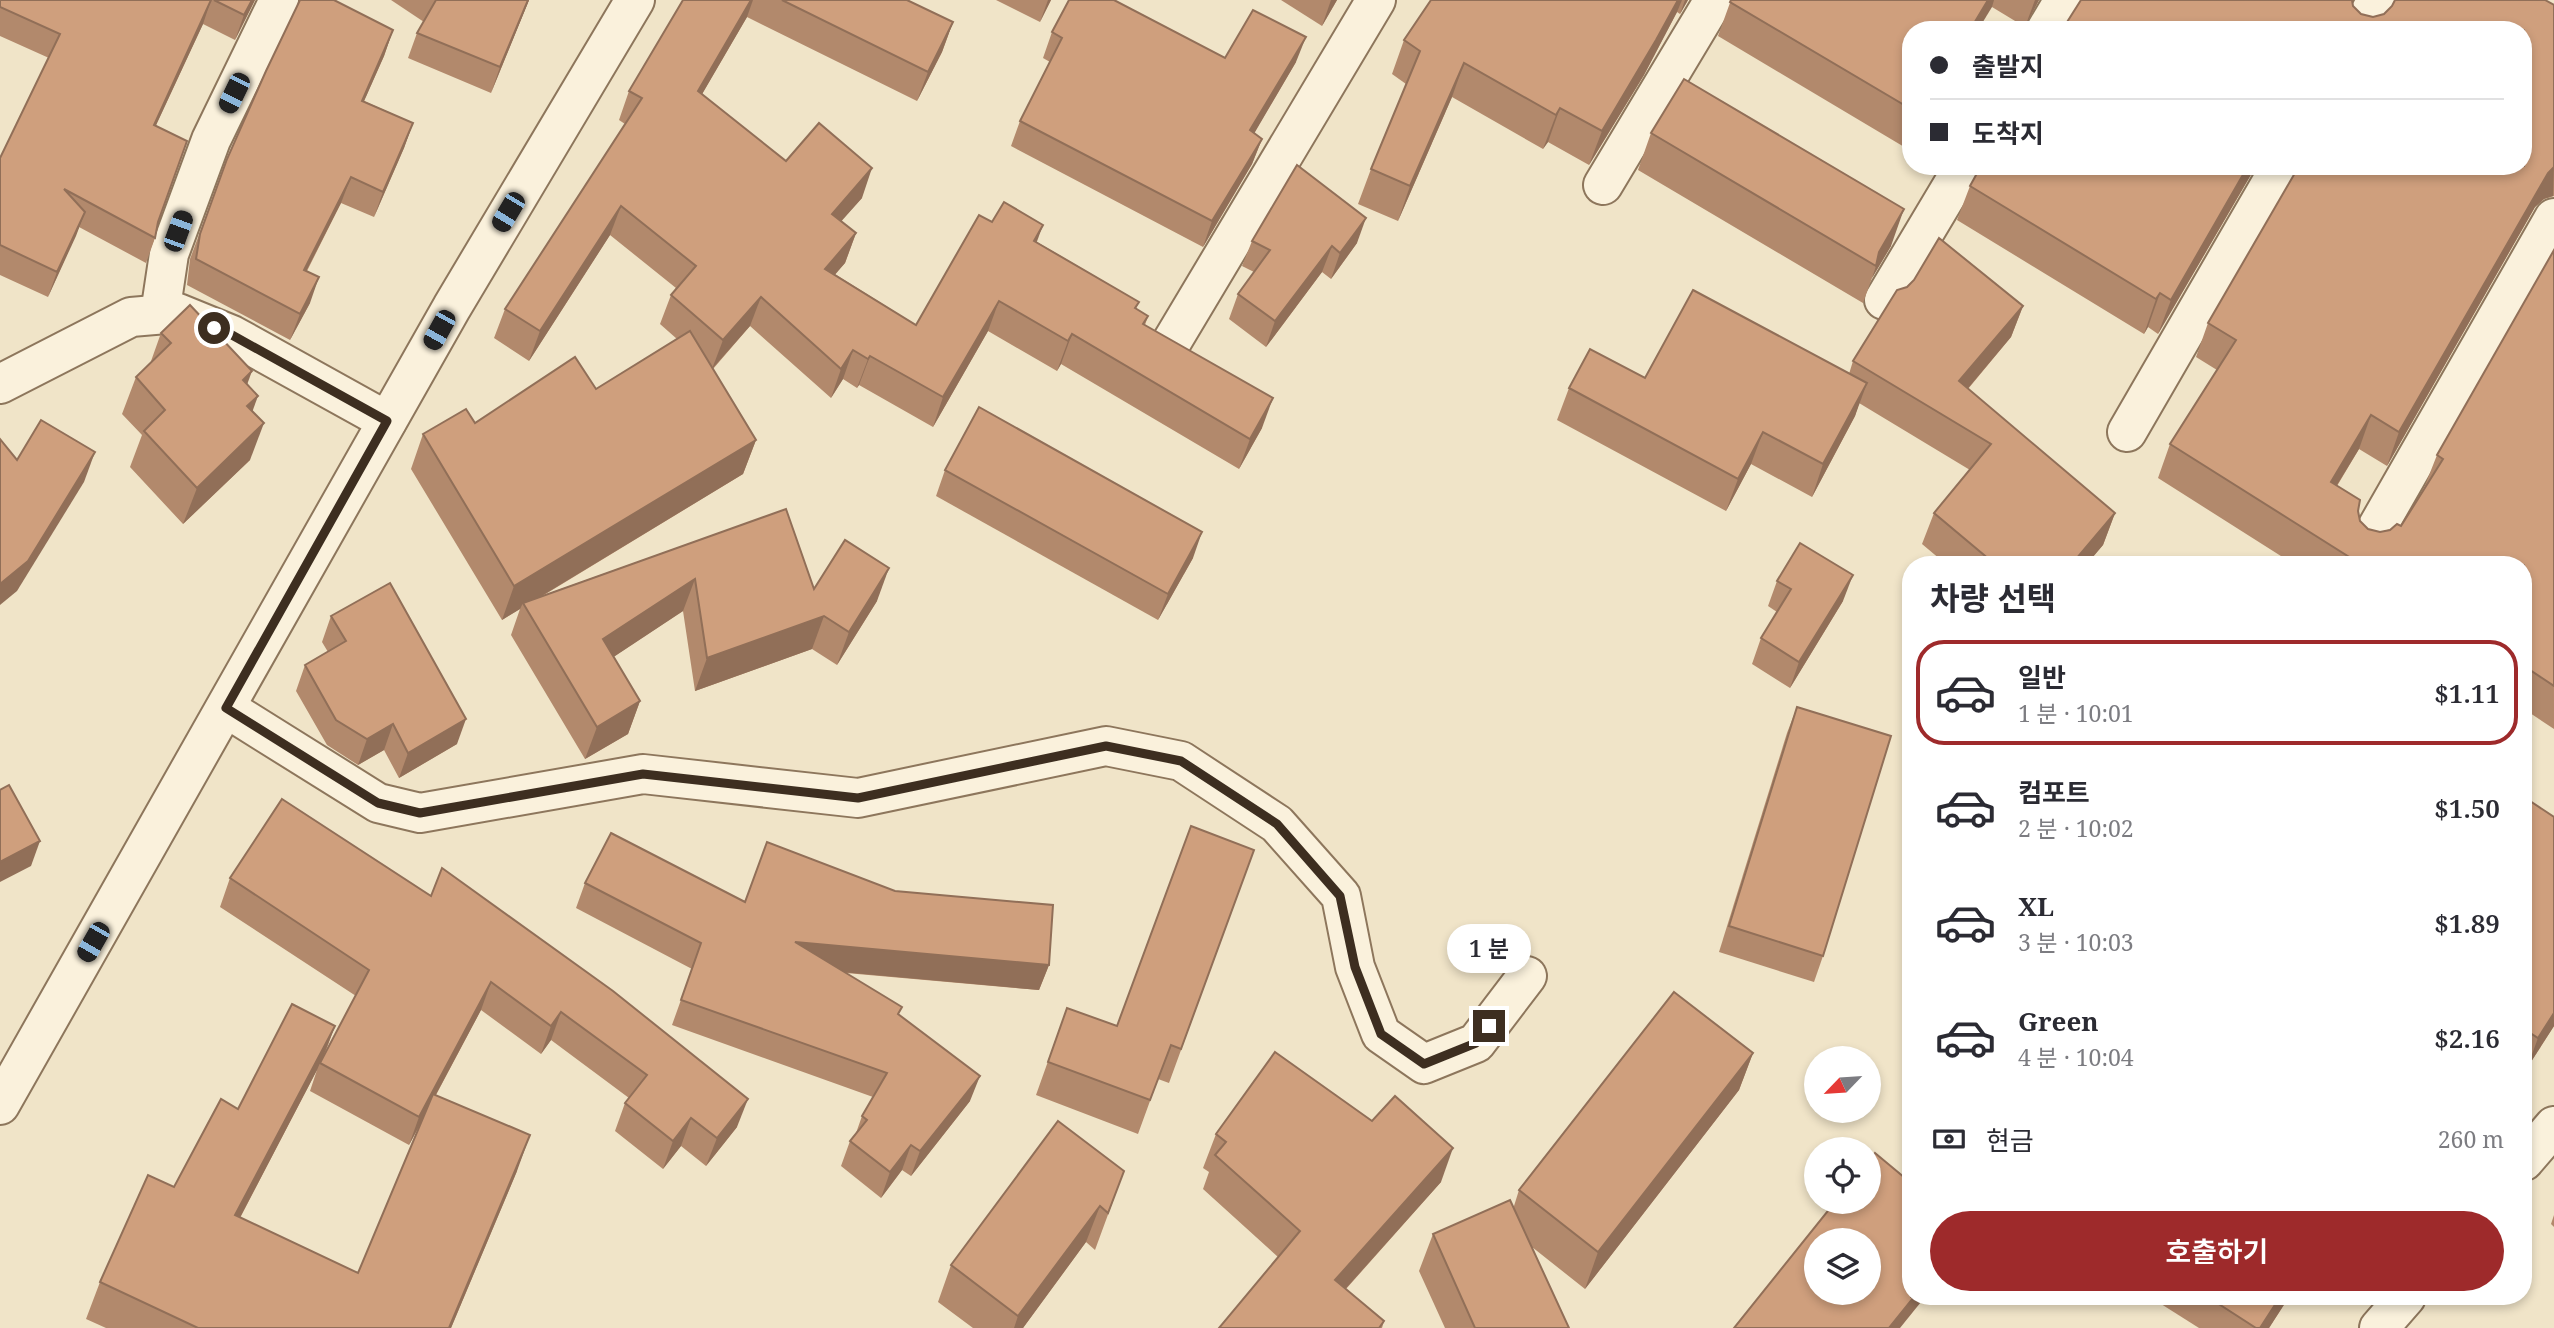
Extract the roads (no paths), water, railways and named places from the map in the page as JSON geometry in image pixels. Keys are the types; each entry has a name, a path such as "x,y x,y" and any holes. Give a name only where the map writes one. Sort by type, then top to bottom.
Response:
{"street":[{"path":"160,314 169,254 211,140 279,0"},
{"path":"0,1105 452,307 635,0"},
{"path":"1168,348 1376,0"},
{"path":"1603,185 1714,0"},
{"path":"2051,21 2064,0"},
{"path":"2365,21 2377,0"},
{"path":"1884,300 1960,175"},
{"path":"2127,432 2276,175"},
{"path":"2367,545 2554,218"},
{"path":"0,384 131,317 178,313 232,335 387,421"},
{"path":"226,708 378,803 420,813 643,774 858,798 1106,746 1181,761 1277,824 1340,896 1355,967 1381,1034 1424,1064 1476,1043 1527,976"},
{"path":"2532,1152 2554,1126"},
{"path":"2379,1328 2399,1305"}]}
